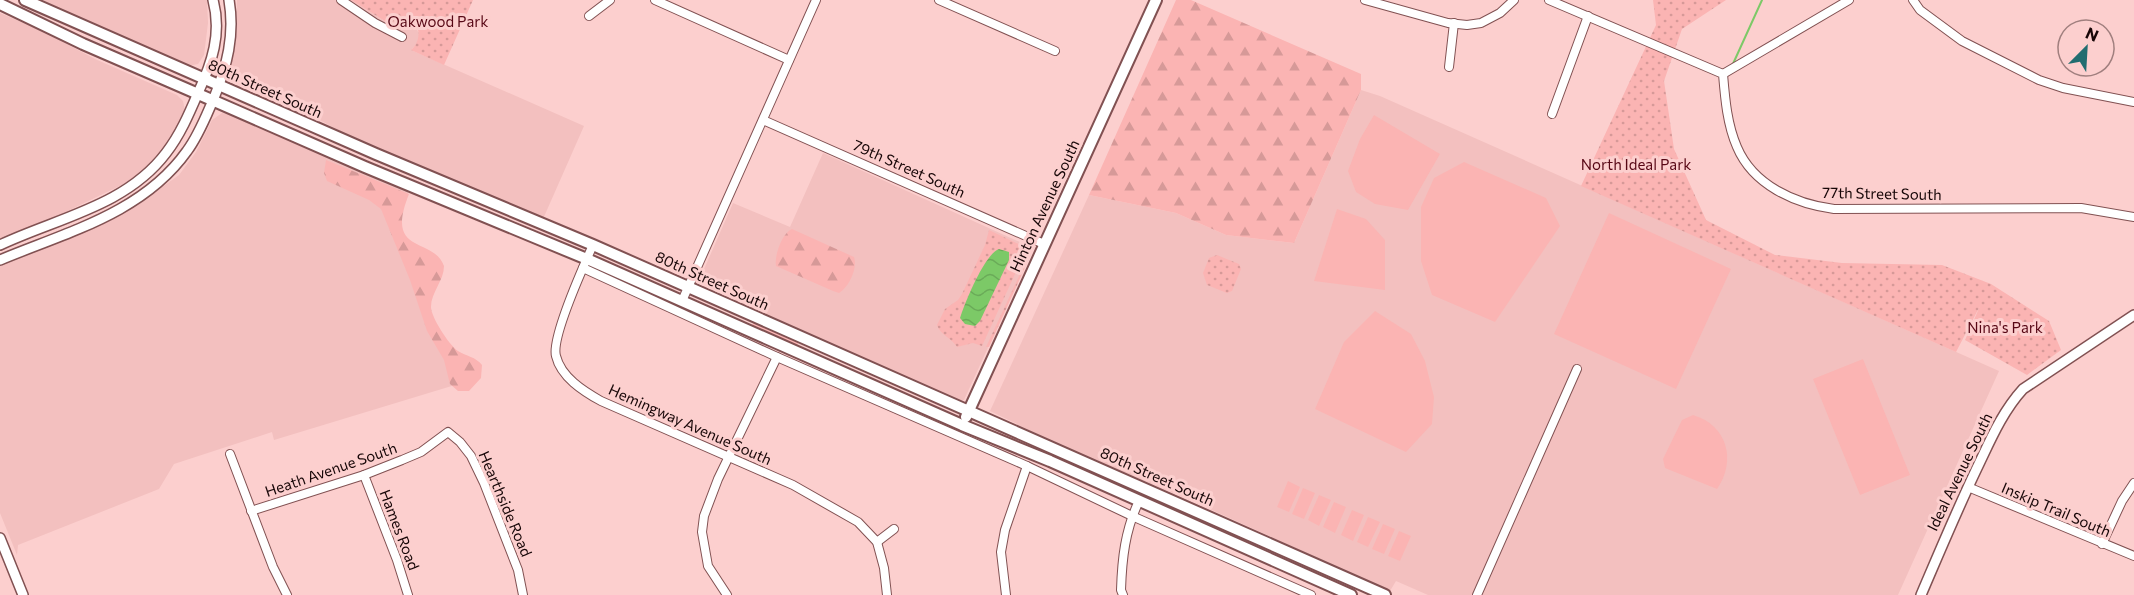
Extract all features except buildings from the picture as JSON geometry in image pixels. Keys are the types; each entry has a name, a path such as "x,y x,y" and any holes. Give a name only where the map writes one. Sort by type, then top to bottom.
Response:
{"main road":[{"name":"80th Street South","path":"25,0 385,158 593,245 1384,595"},
{"name":"Hinton Avenue South","path":"962,425 1156,0"},
{"name":"80th Street South","path":"0,4 90,47 585,264 682,301 1351,595"}],"street":[{"path":"0,245 103,203 136,183 156,166 173,144 198,94 213,57 216,17 213,0"},
{"path":"0,260 114,213 147,193 172,170 197,135 219,85 231,39 232,19 229,0"},
{"path":"341,0 402,37"},
{"path":"589,16 610,0"},
{"path":"655,0 789,60"},
{"path":"682,301 816,0"},
{"path":"939,0 1055,51"},
{"path":"1365,0 1467,25 1481,22 1500,13 1514,0"},
{"path":"1549,0 1723,74 1849,0"},
{"path":"1913,0 1920,10 1962,41 2038,80 2063,88 2134,102"},
{"path":"1551,114 1588,16"},
{"path":"1449,67 1454,23"},
{"name":"77th Street South","path":"1723,74 1726,105 1737,147 1752,172 1793,199 1814,207 1834,209 2081,208 2134,217"},
{"name":"79th Street South","path":"763,120 1044,244"},
{"name":"Hemingway Avenue South","path":"593,245 557,337 555,354 561,369 582,391 793,485 858,522 877,542"},
{"name":"80th Street South","path":"585,264 777,357 1027,466 1132,516 1311,595"},
{"name":"Ideal Avenue South","path":"1921,595 1996,428 2016,397 2023,389 2134,315"},
{"path":"727,595 708,566 702,532 707,504 777,357"},
{"path":"1477,595 1577,369"},
{"name":"Heath Avenue South","path":"251,511 364,475 421,452 448,432"},
{"name":"Hearthside Road","path":"448,432 471,456 480,474 518,570 523,595"},
{"path":"230,454 273,567 287,595"},
{"path":"1006,595 1001,552 1005,530 1027,466"},
{"name":"Hames Road","path":"364,475 408,595"},
{"path":"2102,544 2122,501 2134,483"},
{"name":"Inskip Trail South","path":"1968,487 2134,556"},
{"path":"1123,595 1121,590 1122,555 1132,516 1139,501"},
{"path":"887,595 884,568 877,542 894,528"},
{"path":"0,538 23,595"}],"shaded area":[{"path":"41,0 207,0 208,23 204,55 198,64 188,66"},
{"path":"237,0 351,0 388,23 401,19 409,21 416,26 419,35 418,43 411,50 584,126 543,219 364,144 314,117 234,81 230,72 236,39"},
{"path":"0,13 40,30 95,59 177,95 183,101 185,111 171,139 153,163 130,181 0,240"},
{"path":"1361,90 1380,96 1999,371 1898,595 1428,595 1396,581 1390,591 1192,501 1060,445 990,411 1089,195 1176,213 1226,235 1294,243"},
{"path":"222,113 234,115 409,190 398,217 455,385 274,440 272,432 174,464 159,489 18,545 17,555 0,513 0,264 109,220 144,200 179,175 196,152 212,120"},
{"path":"823,153 1031,247 1031,254 964,400 956,401 751,310 701,282 701,276 733,203 790,227"}],"green space":[{"name":"Oakwood Park","path":"351,0 473,0 444,65 411,50 417,42 418,32 417,27 410,20 400,19 388,23"},
{"path":"1176,0 1191,0 1361,74 1361,90 1294,243 1226,235 1176,213 1089,195"},
{"name":"North Ideal Park","path":"1653,0 1726,0 1682,29 1664,81 1674,149 1706,220 1775,255 1842,263 1942,265 1991,284 2049,321 2061,350 2027,375 1965,340 1980,306 1956,352 1581,186 1656,25"},
{"path":"1374,115 1440,154 1408,210 1375,204 1356,192 1348,171 1360,139"},
{"path":"326,160 409,194 402,227 406,236 438,257 444,266 431,307 434,317 454,348 482,365 481,378 469,391 458,391 450,384 444,360 427,331 410,280 381,209 369,200 327,181 324,173"},
{"path":"1464,162 1546,198 1560,226 1495,322 1432,295 1421,261 1421,207 1434,178"},
{"path":"1337,209 1366,219 1385,240 1385,290 1314,281"},
{"path":"1609,213 1731,269 1676,389 1554,334"},
{"path":"792,229 854,257 854,272 843,290 839,293 833,291 776,266 780,245 788,231"},
{"path":"989,230 1027,248 982,346 973,343 957,347 937,325 945,309 958,300 962,294 985,245"},
{"path":"1032,248 989,347 986,347"},
{"path":"1217,255 1239,264 1241,269 1232,291 1227,293 1207,285 1203,273 1209,258"},
{"path":"1375,311 1411,334 1425,361 1434,397 1432,424 1406,452 1315,409 1344,342"},
{"path":"754,321 799,341 797,346 752,326"},
{"path":"1863,359 1910,475 1860,495 1813,379"},
{"path":"1693,415 1714,427 1721,435 1725,445 1726,467 1717,489 1665,468 1663,459 1682,420"},
{"path":"1288,481 1300,487 1289,512 1277,507"},
{"path":"1303,488 1315,493 1304,519 1292,514"},
{"path":"1319,495 1331,500 1319,526 1308,520"},
{"path":"1334,502 1346,507 1335,533 1323,527"},
{"path":"1352,510 1364,515 1353,541 1341,535"},
{"path":"1368,517 1380,522 1368,547 1357,542"},
{"path":"1383,524 1395,529 1384,554 1372,549"},
{"path":"1399,531 1411,536 1400,561 1388,556"}],"water":[{"path":"999,249 1009,252 1009,260 980,321 975,326 965,324 960,318 972,289 988,259"}],"waterway":[{"path":"1732,66 1762,0"}],"park label":[{"name":"Nina's Park","path":"2005,328"}]}
